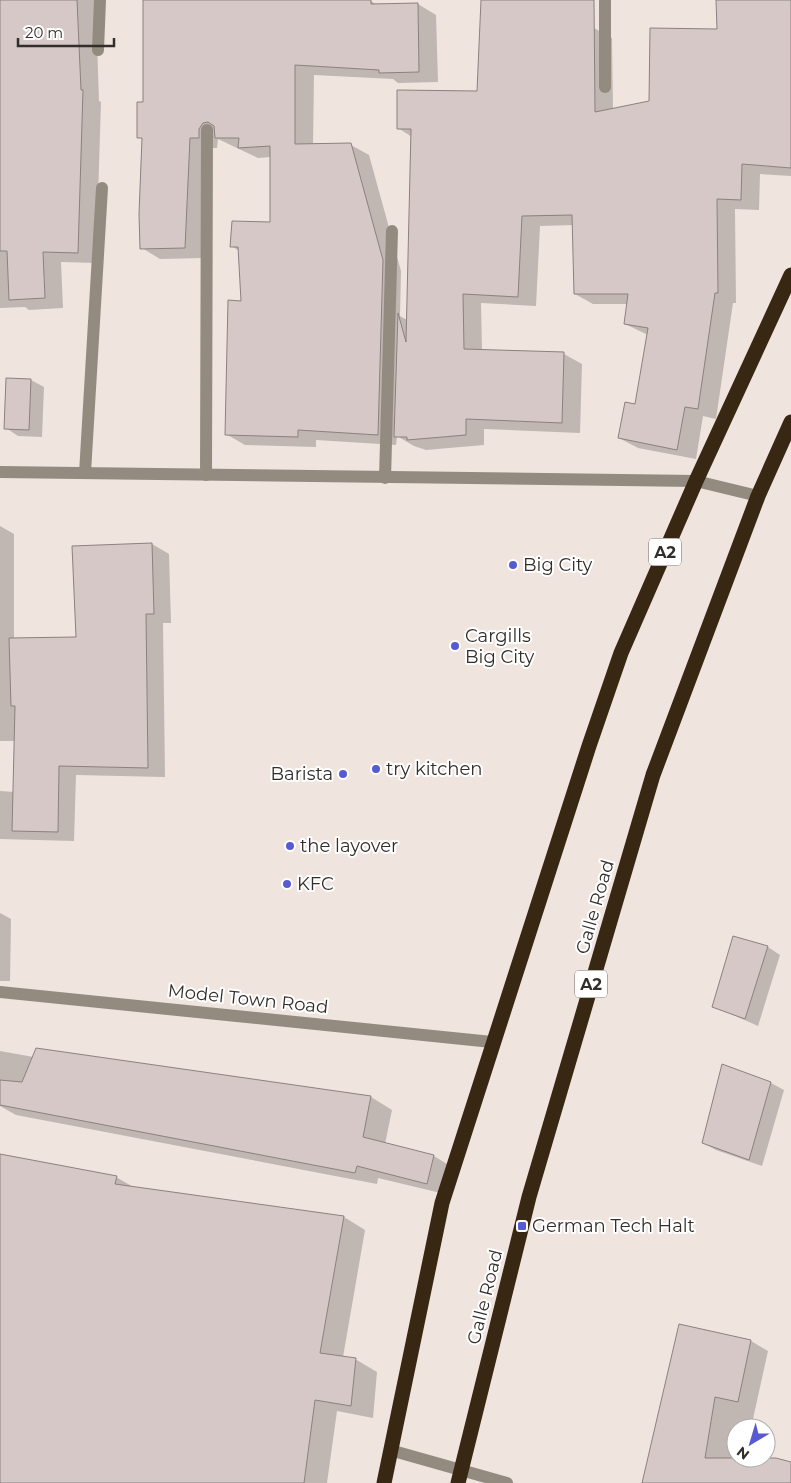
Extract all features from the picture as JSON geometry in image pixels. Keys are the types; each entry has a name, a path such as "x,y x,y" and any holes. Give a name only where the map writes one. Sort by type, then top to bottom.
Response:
{"highway":[{"name":"A2","path":"384,1483 442,1203 558,837 621,653 696,482 791,275"},
{"name":"A2","path":"758,496 791,422"},
{"name":"Galle Road","path":"460,1477 529,1197 653,774 758,496"}],"street":[{"path":"98,50 100,0"},
{"path":"604,0 604,87"},
{"path":"206,475 207,130"},
{"path":"85,473 102,188"},
{"path":"385,478 392,231"},
{"path":"0,472 696,482 758,496"},
{"name":"Model Town Road","path":"0,992 492,1042"},
{"path":"390,1450 460,1477 507,1483"}],"building":[{"path":"0,0 77,0 81,90 83,90 78,253 43,252 45,298 9,300 7,251 0,251"},
{"path":"143,0 371,0 371,4 418,3 419,72 379,73 379,70 295,65 295,144 351,143 383,260 378,435 298,430 298,437 225,435 228,300 241,301 238,247 230,247 232,221 270,222 270,146 238,148 239,138 215,138 214,126 208,122 203,123 199,129 199,138 190,138 185,248 140,249 139,214 142,138 137,138 137,102 143,102"},
{"path":"481,0 594,0 595,112 649,101 650,28 717,29 716,0 791,0 791,168 742,164 741,200 717,199 718,293 715,293 698,409 685,407 677,450 618,438 625,402 635,404 648,328 624,324 628,294 574,294 572,215 522,216 518,297 463,294 464,349 564,352 562,423 466,419 466,435 407,440 407,437 394,437 398,313 406,342 411,129 397,129 397,90 477,91"},
{"path":"6,378 31,379 29,430 4,429"},
{"path":"152,543 154,614 146,614 148,768 59,766 58,832 12,831 15,706 11,706 9,638 76,637 72,546"},
{"path":"733,936 768,946 745,1019 712,1007"},
{"path":"36,1048 371,1096 363,1137 434,1155 427,1184 357,1166 355,1173 0,1105 0,1080 22,1082"},
{"path":"722,1064 771,1082 749,1160 702,1143"},
{"path":"0,1154 117,1176 115,1184 344,1216 320,1353 356,1358 351,1406 315,1400 304,1483 0,1483"},
{"path":"679,1324 751,1340 738,1402 715,1397 705,1458 726,1458 726,1468 776,1468 776,1458 791,1462 791,1483 642,1483"}],"place":[{"name":"Big City","path":"513,565"},
{"name":"Cargills Big City","path":"455,646"},
{"name":"try kitchen","path":"376,769"},
{"name":"Barista","path":"343,774"},
{"name":"the layover","path":"290,846"},
{"name":"KFC","path":"287,884"},
{"name":"German Tech Halt","path":"522,1226"}]}
